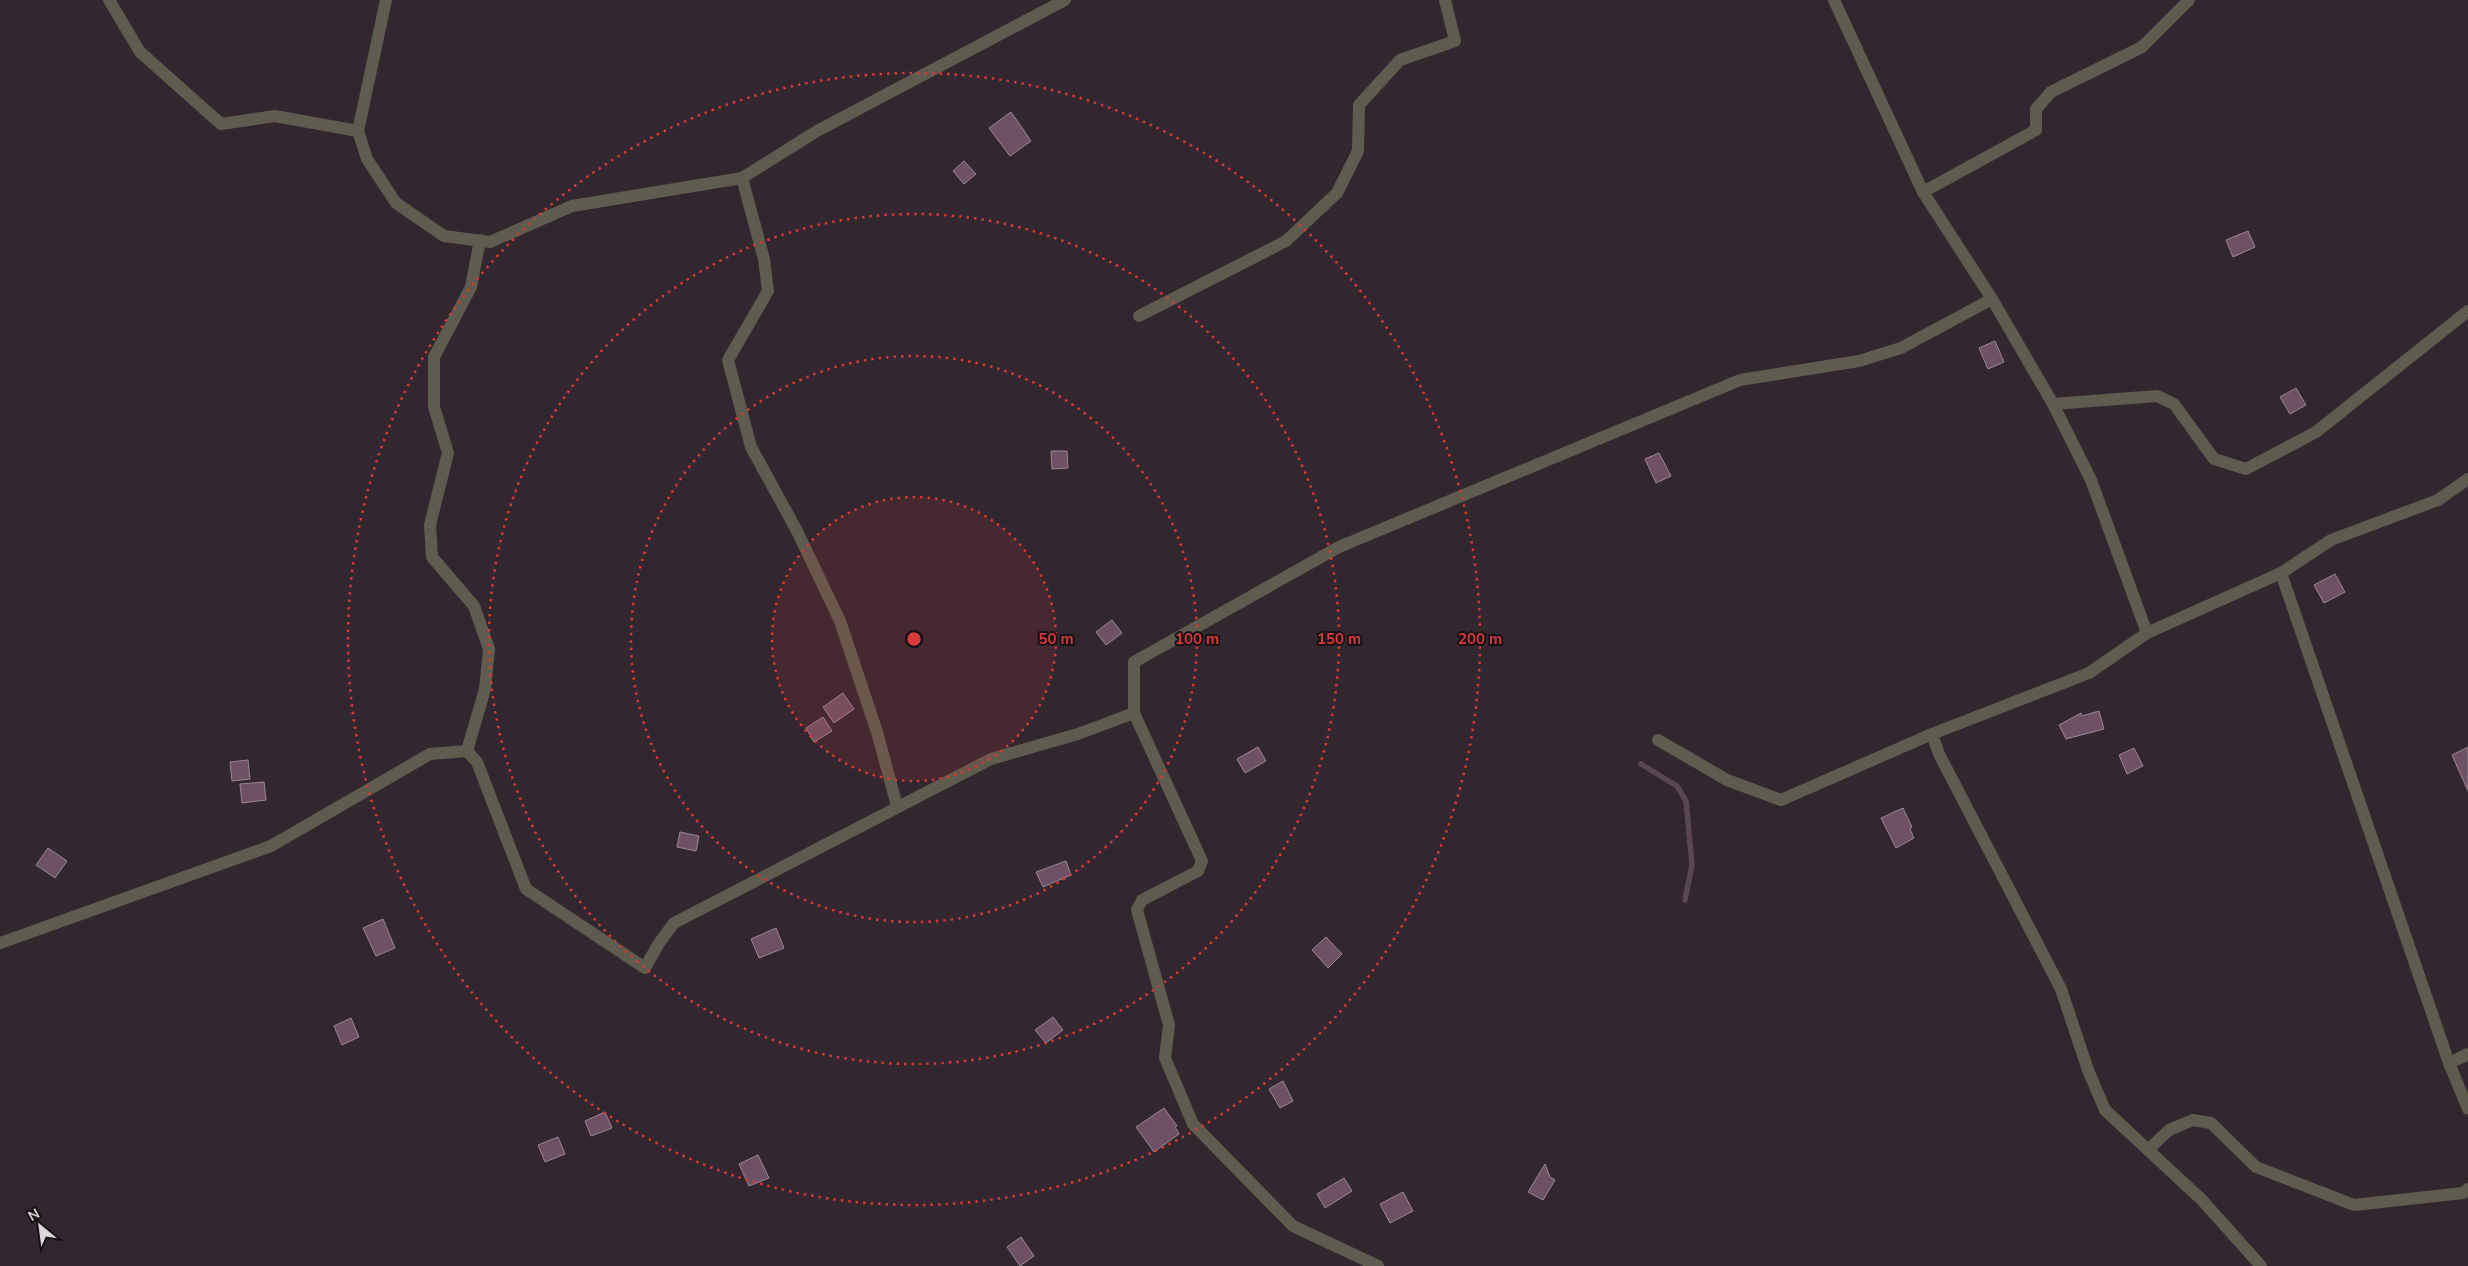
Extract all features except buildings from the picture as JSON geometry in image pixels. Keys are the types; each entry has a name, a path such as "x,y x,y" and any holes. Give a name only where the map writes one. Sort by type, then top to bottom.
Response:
{"street":[{"path":"109,0 140,52 221,124 274,116 358,131"},
{"path":"386,0 358,131 367,158 396,203 444,236 490,242 572,206 742,178 817,131 1065,0"},
{"path":"1139,316 1286,240 1337,193 1358,150 1359,105 1400,60 1455,41 1445,0"},
{"path":"1834,0 1923,192 1992,299 2053,404 2090,480 2147,633"},
{"path":"1923,192 2036,130 2036,109 2051,92 2142,47 2189,0"},
{"path":"742,178 764,259 768,291 728,360 751,447 797,531 840,621 877,732 897,806"},
{"path":"466,752 485,689 489,649 474,606 432,557 430,525 448,453 434,407 434,356 470,287 480,240"},
{"path":"1378,1266 1293,1226 1193,1124 1165,1058 1169,1025 1137,910 1142,900 1198,871 1202,861 1134,714 1134,662 1339,547 1740,380 1859,361 1901,348 1992,299"},
{"path":"2053,404 2157,396 2174,404 2214,459 2246,469 2316,432 2468,311"},
{"path":"1658,740 1727,780 1781,800 1932,734 2089,673 2147,633 2281,573 2331,540 2438,500 2468,479"},
{"path":"2281,573 2449,1063 2468,1109"},
{"path":"0,943 271,846 430,754 466,752 477,762 526,889 645,968 659,943 674,923 897,806 991,759 1078,734 1134,714"},
{"path":"1932,734 1939,754 2061,989 2088,1070 2105,1110 2202,1200 2261,1266"},
{"path":"2449,1063 2468,1054"},
{"path":"2148,1150 2169,1130 2193,1120 2210,1123 2256,1167 2354,1205 2468,1190"}],"waterway":[{"path":"1641,764 1677,786 1686,801 1692,865 1685,900"}]}
